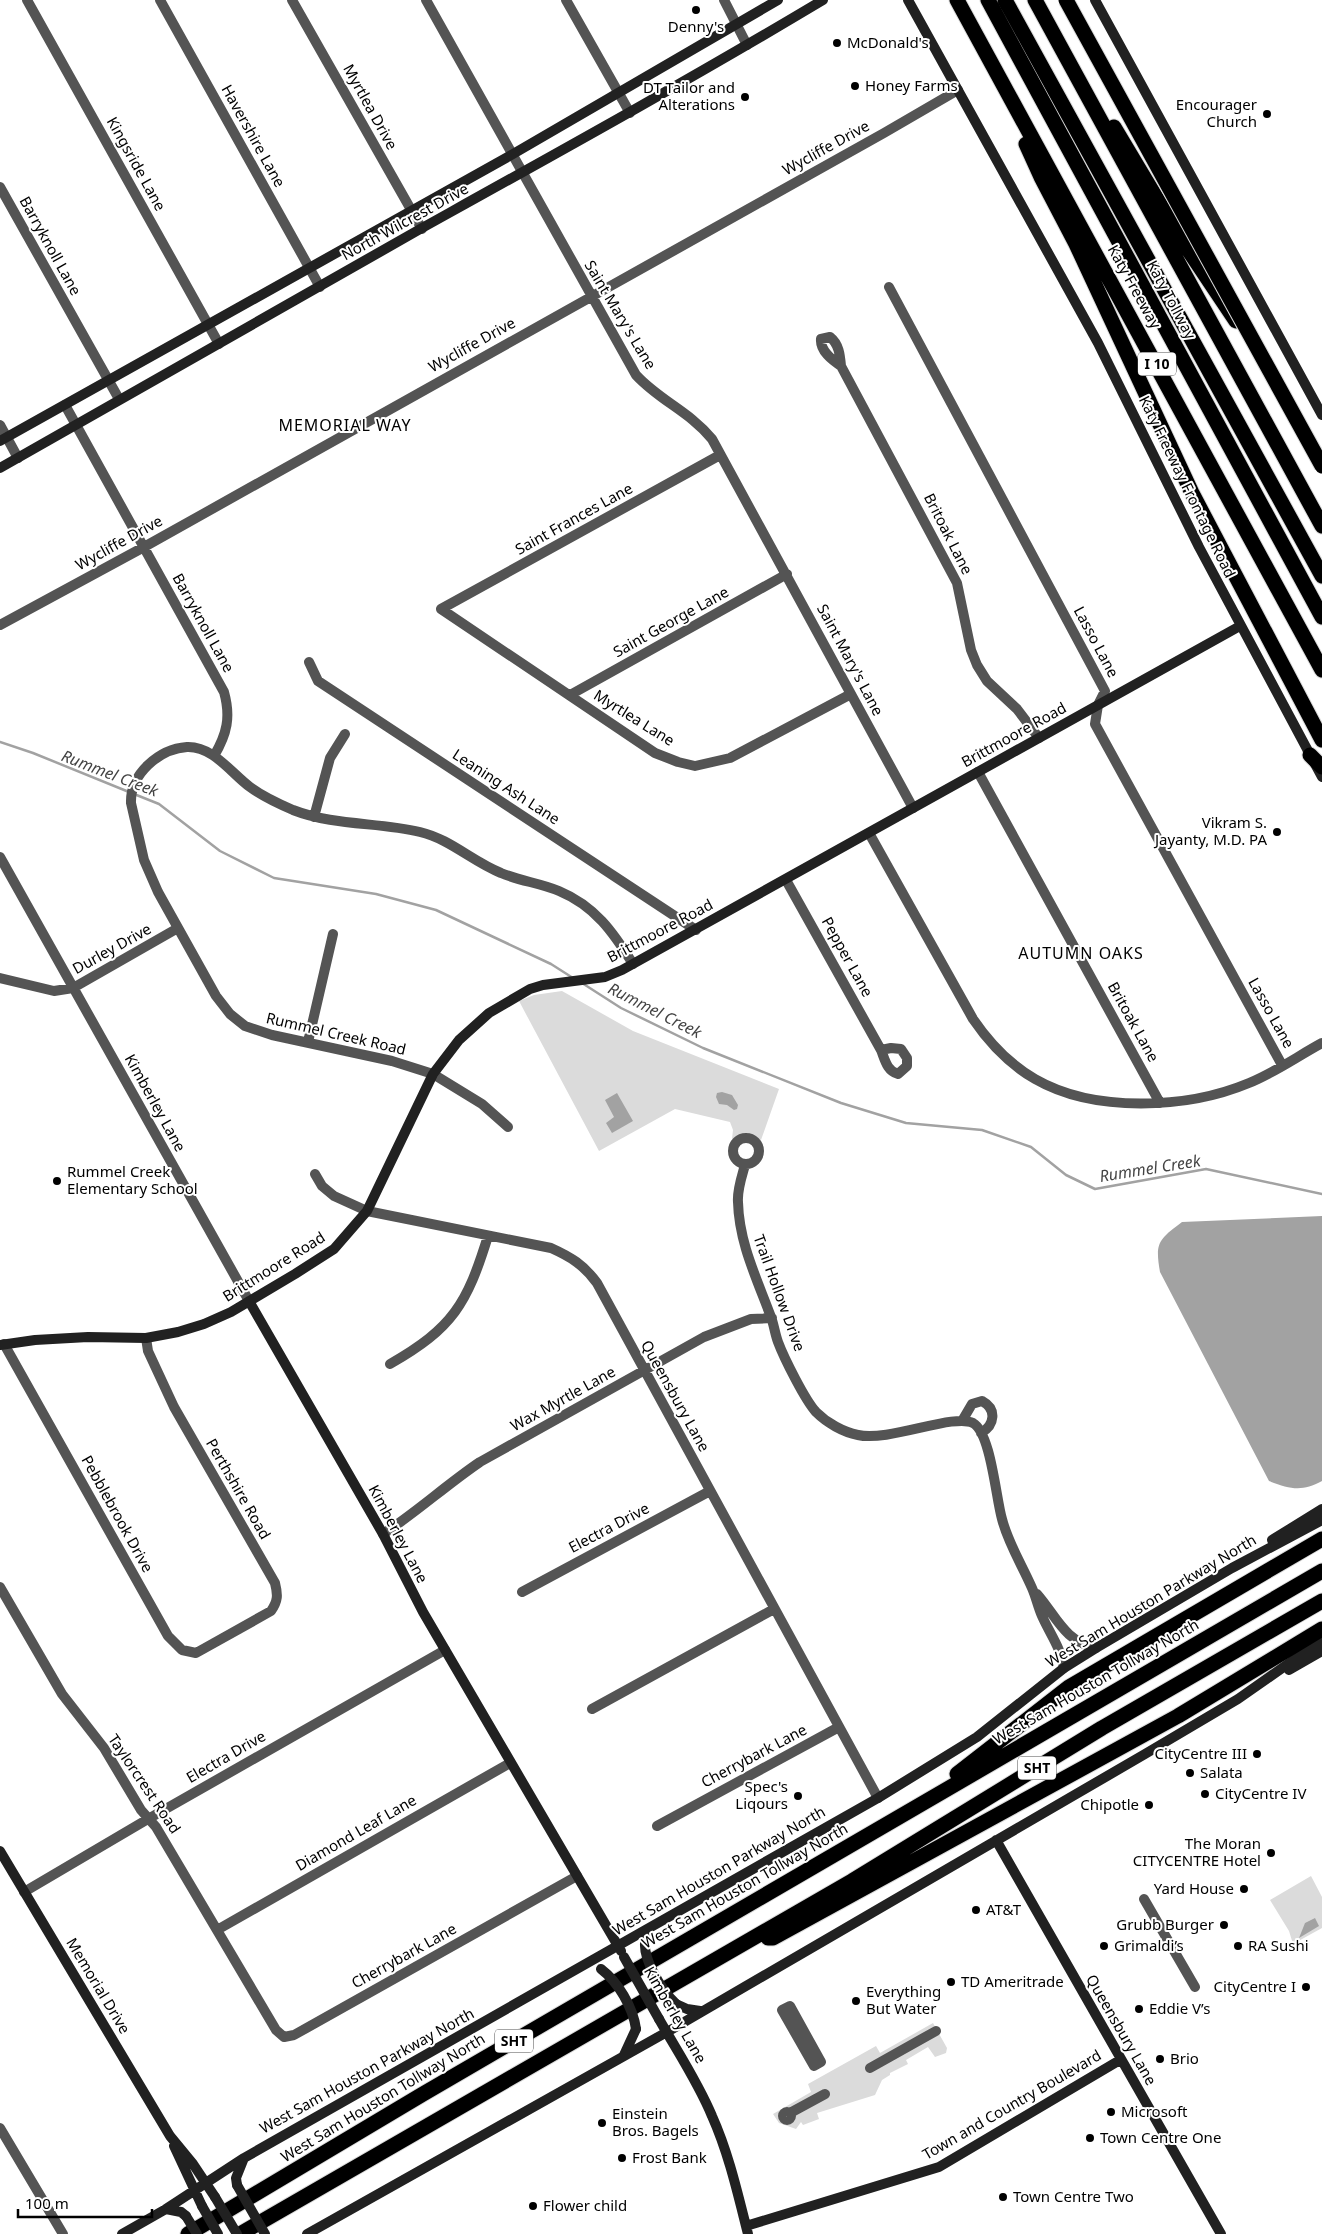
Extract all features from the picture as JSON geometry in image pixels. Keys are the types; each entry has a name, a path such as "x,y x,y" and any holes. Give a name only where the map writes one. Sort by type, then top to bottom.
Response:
{"highway":[{"name":"Katy Freeway","path":"958,0 1322,670"},
{"name":"Katy Tollway","path":"988,0 1322,617"},
{"name":"Katy Tollway","path":"1005,0 1322,576"},
{"path":"1035,0 1322,526"},
{"path":"1066,0 1322,466"},
{"path":"1057,41 1122,139 1181,239 1322,455"},
{"path":"990,60 1041,178 1076,244 1188,485 1322,740"},
{"path":"1310,754 1322,767"},
{"path":"841,1850 952,1777 1069,1687 1322,1539"},
{"name":"West Sam Houston Tollway North","path":"188,2234 431,2089 1322,1571"},
{"name":"SHT","path":"239,2234 901,1852 1102,1728 1322,1601"},
{"path":"754,1937 773,1938 1178,1716 1322,1629"}],"main road":[{"name":"North Wilcrest Drive","path":"3,439 513,154 737,26 778,0"},
{"name":"North Wilcrest Drive","path":"0,468 118,399 630,113 823,0"},
{"path":"1097,0 1322,415"},
{"name":"Katy Freeway Frontage Road","path":"912,3 1098,343 1199,547 1322,778"},
{"name":"Brittmoore Road","path":"2,1345 88,1337 146,1338 204,1324 249,1301 334,1249 367,1211 433,1074 458,1040 500,1005 530,989 543,985 605,977 633,964 1240,626"},
{"name":"Kimberley Lane","path":"249,1301 383,1534 445,1650 684,2060 713,2118 730,2167 747,2230"},
{"path":"1232,1568 1249,1553 1322,1509"},
{"name":"West Sam Houston Parkway North","path":"122,2234 166,2209 244,2158 878,1798 977,1737 1064,1668 1232,1568 1322,1520"},
{"path":"1238,1699 1322,1640"},
{"path":"308,2234 666,2032 1322,1651"},
{"name":"Queensbury Lane","path":"996,1840 1221,2234"},
{"name":"Memorial Drive","path":"0,1851 170,2136 206,2182 239,2234"},
{"path":"655,1926 646,1938 644,1951 668,1996 676,2004 687,2009 700,2011"},
{"path":"582,1967 601,1969 610,1976 634,2017 636,2029 623,2056"},
{"name":"Town and Country Boulevard","path":"747,2230 939,2167 1120,2060"},
{"name":"Memorial Drive","path":"170,2136 193,2190 218,2234"},
{"path":"244,2158 236,2178 237,2185 265,2234"},
{"path":"166,2209 181,2212 186,2216 197,2234"}],"street":[{"name":"Kingsride Lane","path":"27,0 219,344"},
{"name":"Havershire Lane","path":"160,0 320,287"},
{"name":"Myrtlea Drive","path":"292,0 422,228"},
{"name":"Saint Mary's Lane","path":"426,0 636,375 657,395 700,424 712,439 913,808"},
{"path":"566,0 630,113"},
{"path":"724,0 747,45"},
{"name":"Wycliffe Drive","path":"0,625 144,547 958,90"},
{"name":"Barryknoll Lane","path":"0,187 118,399"},
{"name":"Lasso Lane","path":"889,287 1105,691 1098,705 1095,724 1282,1065"},
{"name":"Britoak Lane","path":"841,366 957,583 971,650 977,665 988,681 1016,709 1039,738"},
{"name":"Barryknoll Lane","path":"65,405 224,692 229,718 227,731 214,756"},
{"path":"0,425 3,439 18,458"},
{"name":"Saint Frances Lane","path":"442,609 720,455"},
{"name":"Saint George Lane","path":"570,695 787,574"},
{"name":"Myrtlea Lane","path":"442,609 655,753 695,766 730,758 851,694"},
{"name":"Leaning Ash Lane","path":"309,662 318,681 696,930"},
{"path":"314,817 330,758 345,734"},
{"name":"Rummel Creek Road","path":"214,756 189,747 172,750 155,758 134,782 130,793 130,802 144,860 158,892 216,996 230,1014 245,1026 272,1035 392,1061 433,1074 482,1104 508,1127"},
{"path":"214,756 251,788 292,809 314,817 420,832 438,838 500,873 560,891 578,901 613,932 633,964"},
{"name":"Britoak Lane","path":"978,772 1160,1103"},
{"path":"869,833 973,1019 991,1044 1036,1080 1090,1098 1136,1103 1160,1103 1208,1096 1249,1083 1322,1044"},
{"name":"Kimberley Lane","path":"0,857 249,1301"},
{"name":"Pepper Lane","path":"786,880 881,1050"},
{"name":"Durley Drive","path":"0,978 54,991 73,988 178,928"},
{"path":"308,1042 333,934"},
{"name":"Trail Hollow Drive","path":"745,1164 738,1200 742,1233 752,1270 772,1318 778,1343 814,1410 840,1428 858,1435 871,1437 888,1436 962,1421"},
{"name":"Queensbury Lane","path":"315,1174 322,1186 334,1196 367,1211 551,1248 579,1262 597,1284 878,1798"},
{"path":"390,1364 412,1352 438,1332 451,1319 476,1276 488,1236"},
{"name":"Wax Myrtle Lane","path":"383,1534 413,1515 456,1479 480,1462 704,1337 751,1318 772,1318"},
{"name":"Perthshire Road","path":"146,1338 148,1351 174,1408 276,1588 276,1603 271,1611 229,1635"},
{"name":"Pebblebrook Drive","path":"2,1345 174,1644 189,1653 196,1653 229,1635"},
{"path":"982,1433 990,1427 992,1420 992,1411 988,1404 982,1401 972,1404 962,1421 972,1423 982,1433 985,1440 1002,1521 1033,1589 1043,1617 1062,1654 1064,1668"},
{"name":"Electra Drive","path":"522,1592 710,1491"},
{"name":"Taylorcrest Road","path":"0,1587 62,1694 104,1748 148,1819 156,1827 258,2000"},
{"path":"1033,1589 1053,1612 1071,1638 1082,1645 1096,1648"},
{"path":"592,1708 774,1609"},
{"name":"Electra Drive","path":"24,1892 445,1650"},
{"name":"Cherrybark Lane","path":"657,1826 839,1727"},
{"name":"Diamond Leaf Lane","path":"217,1930 510,1763"},
{"name":"Cherrybark Lane","path":"258,2000 280,2035 290,2037 577,1876"},
{"path":"1144,1899 1195,1987"},
{"path":"793,2020 812,2054"},
{"path":"870,2068 936,2031"},
{"path":"783,2118 824,2094"},
{"path":"0,2128 64,2234"}],"shaded area":[{"path":"562,991 633,1031 779,1089 761,1140 747,1133 732,1139 733,1130 730,1122 675,1109 599,1151 519,1001 534,995"},
{"path":"722,1092 732,1095 738,1105 737,1109 734,1110 727,1105 719,1104 716,1097 717,1093"},
{"path":"617,1093 633,1121 612,1133 606,1123 614,1117 605,1100"},
{"path":"1322,1216 1322,1481 1308,1487 1296,1488 1269,1481 1160,1272 1158,1248 1163,1238 1182,1222"},
{"path":"1311,1876 1322,1897 1322,1928 1293,1944 1289,1931 1270,1900"},
{"path":"1315,1918 1319,1926 1299,1938 1305,1923"},
{"path":"933,2023 947,2048 946,2053 935,2057 928,2047 906,2060 908,2064 890,2073 890,2075 882,2080 875,2095 817,2113 819,2119 803,2125 801,2122 796,2129 779,2123 773,2114 811,2092 808,2084 876,2046 880,2053"}],"waterway":[{"name":"Rummel Creek","path":"0,742 33,753 129,792"},
{"name":"Rummel Creek","path":"134,794 159,804 220,851 274,878 376,894 436,910 551,964 573,978"},
{"name":"Rummel Creek","path":"582,983 621,1008 703,1048 841,1103 906,1123 982,1130 1031,1147 1066,1175 1095,1189 1206,1169 1322,1194"}],"place":[{"name":"Denny's","path":"696,10"},
{"name":"McDonald's","path":"837,43"},
{"name":"Honey Farms","path":"855,86"},
{"name":"DT Tailor and Alterations","path":"745,97"},
{"name":"Encourager Church","path":"1267,114"},
{"name":"Vikram S. Jayanty, M.D. PA","path":"1277,832"},
{"name":"Rummel Creek Elementary School","path":"57,1181"},
{"name":"CityCentre III","path":"1257,1754"},
{"name":"Salata","path":"1190,1773"},
{"name":"CityCentre IV","path":"1205,1794"},
{"name":"Spec's Liqours","path":"798,1796"},
{"name":"Chipotle","path":"1149,1805"},
{"name":"The Moran CITYCENTRE Hotel","path":"1271,1853"},
{"name":"Yard House","path":"1244,1889"},
{"name":"AT&T","path":"976,1910"},
{"name":"Grubb Burger","path":"1224,1925"},
{"name":"Grimaldi’s","path":"1104,1946"},
{"name":"RA Sushi","path":"1238,1946"},
{"name":"TD Ameritrade","path":"951,1982"},
{"name":"CityCentre I","path":"1306,1987"},
{"name":"Everything But Water","path":"856,2001"},
{"name":"Eddie V’s","path":"1139,2009"},
{"name":"Brio","path":"1160,2059"},
{"name":"Microsoft","path":"1111,2112"},
{"name":"Einstein Bros. Bagels","path":"602,2123"},
{"name":"Town Centre One","path":"1090,2138"},
{"name":"Frost Bank","path":"622,2158"},
{"name":"Town Centre Two","path":"1003,2197"},
{"name":"Flower child","path":"533,2206"}],"district":[{"name":"MEMORIAL WAY","path":"345,425"},
{"name":"AUTUMN OAKS","path":"1081,953"}]}
